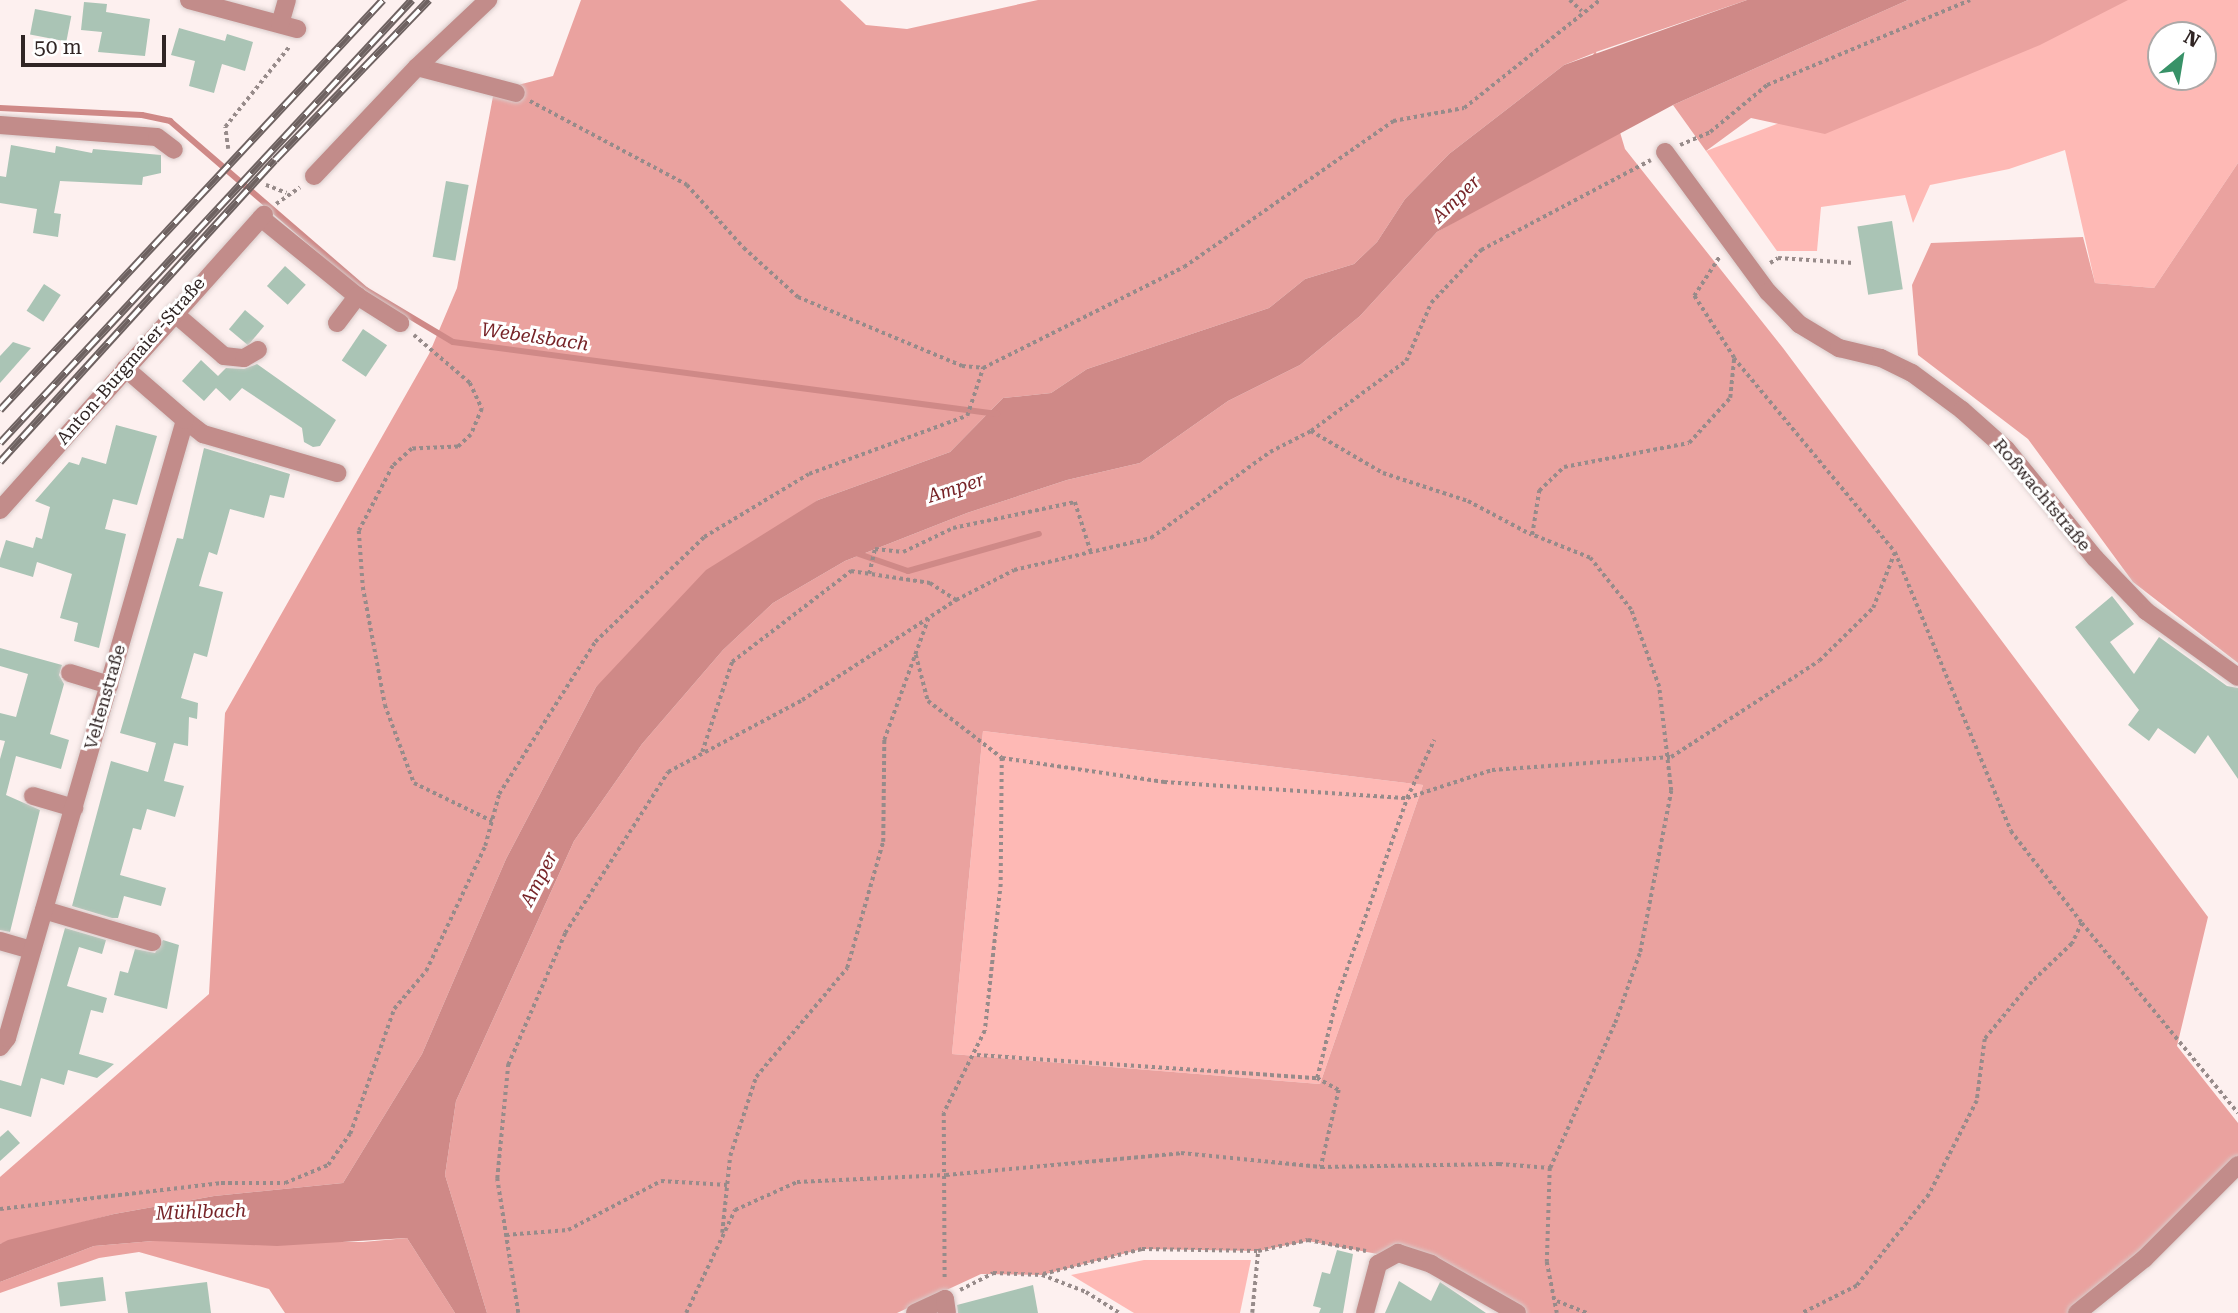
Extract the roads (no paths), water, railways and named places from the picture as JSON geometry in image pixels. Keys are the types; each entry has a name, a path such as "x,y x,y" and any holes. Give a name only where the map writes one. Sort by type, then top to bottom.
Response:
{"street":[{"path":"189,0 289,26 287,0"},
{"path":"314,176 417,67 488,0"},
{"path":"417,67 516,93"},
{"path":"0,125 157,137 174,150"},
{"name":"Roßwachtstraße","path":"1665,152 1729,242 1799,324 1839,348 1881,358 1912,373 1962,410 2006,449 2095,558 2146,611 2238,677"},
{"name":"Anton-Burgmaier-Straße","path":"0,510 262,216 357,296"},
{"path":"337,323 357,296 400,323"},
{"path":"174,313 224,356 244,358 258,350"},
{"path":"125,368 203,433 337,473"},
{"name":"Veltenstraße","path":"0,1047 44,910 185,420"},
{"path":"70,673 109,685"},
{"path":"33,796 74,808"},
{"path":"44,910 152,942"},
{"path":"0,941 32,950"},
{"path":"2077,1313 2144,1259 2238,1165"},
{"path":"1365,1313 1378,1264 1385,1257 1398,1253 1431,1264 1517,1313"},
{"path":"915,1313 946,1306"}],"water":[{"path":"1747,0 1908,0 1673,105 1437,232 1360,316 1300,365 1228,401 1140,463 1067,480 967,513 845,561 773,603 723,650 642,744 574,841 456,1101 445,1175 487,1313 455,1313 407,1238 277,1246 153,1241 94,1246 0,1282 0,1244 8,1240 114,1214 214,1196 343,1183 422,1054 506,859 596,687 706,570 818,500 950,452 1003,398 1051,393 1087,369 1269,308 1305,279 1354,264 1377,242 1405,199 1449,154 1564,65"}],"waterway":[{"name":"Webelsbach","path":"0,108 142,115 170,121 366,290 453,342 997,414"},
{"path":"856,553 908,571 1039,534"}],"railway":[{"path":"0,410 383,0"},
{"path":"0,443 412,0"},
{"path":"0,462 275,160 429,0"}],"water label":[{"name":"Amper","path":"1456,199"},
{"name":"Amper","path":"956,488"},
{"name":"Amper","path":"539,879"},
{"name":"Mühlbach","path":"201,1212"}]}
